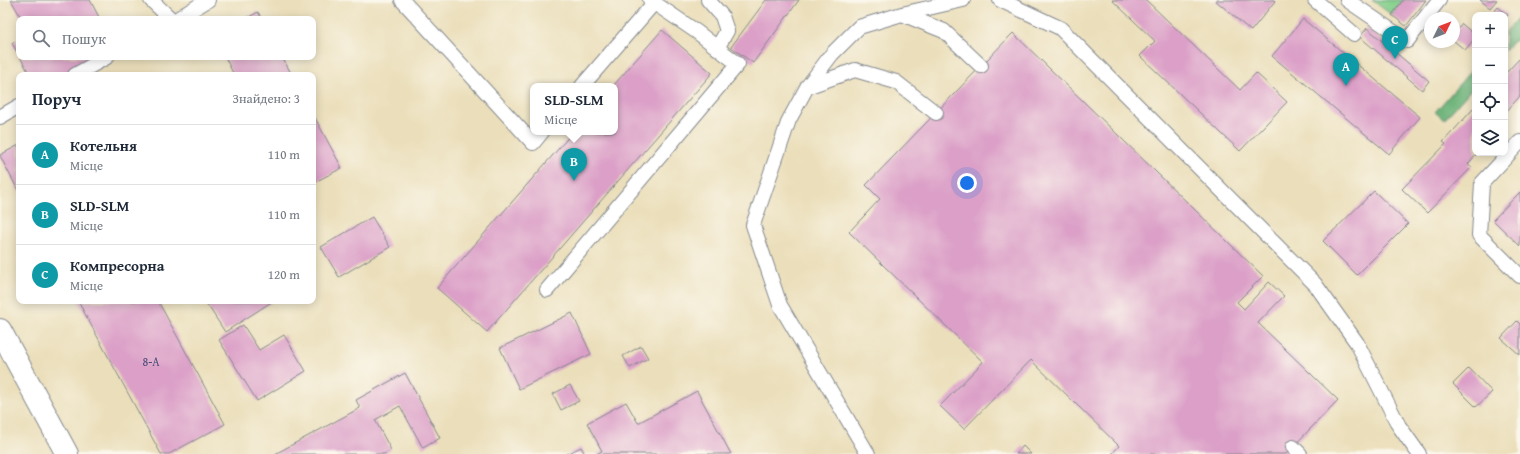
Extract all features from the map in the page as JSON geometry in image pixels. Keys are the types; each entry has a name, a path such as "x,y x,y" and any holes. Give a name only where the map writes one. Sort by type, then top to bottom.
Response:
{"street":[{"path":"0,330 67,454"}],"lane":[{"path":"151,0 168,16"},
{"path":"182,16 208,0"},
{"path":"402,0 533,143 540,135"},
{"path":"868,454 780,305 753,225 789,120 807,87 832,54 859,27 902,14 963,0"},
{"path":"1000,0 1060,28 1316,284 1357,343 1400,426 1419,454"},
{"path":"1347,0 1407,41 1438,0"},
{"path":"710,1 722,16 727,31 717,48"},
{"path":"1319,1 1354,34"},
{"path":"548,290 738,64 652,2 584,83"},
{"path":"902,14 944,31 981,66"},
{"path":"80,72 102,60"},
{"path":"807,87 856,70 896,82 936,113"},
{"path":"0,117 16,108"},
{"path":"1520,142 1482,183 1479,235 1520,276"}],"green space":[{"path":"1372,0 1403,0 1392,15"},
{"path":"1520,15 1520,35 1508,48 1508,29"},
{"path":"1472,69 1472,88 1444,120 1435,112"}],"building":[{"path":"11,0 90,0 98,16 20,16"},
{"path":"766,0 799,0 753,63 731,47"},
{"path":"1112,0 1146,0 1240,90 1256,73 1287,102 1240,151 1140,56 1155,41"},
{"path":"1215,0 1274,0 1275,1 1251,31"},
{"path":"1403,0 1426,0 1406,26 1392,15"},
{"path":"1480,0 1497,0 1490,8"},
{"path":"1498,7 1504,12 1494,12"},
{"path":"258,12 260,16 251,16"},
{"path":"1303,19 1420,117 1389,154 1272,56"},
{"path":"1462,24 1472,32 1472,42 1465,50 1460,46 1460,26"},
{"path":"1367,28 1429,81 1422,90 1360,37"},
{"path":"662,30 712,73 487,332 437,288 570,135 618,135 618,83 616,83"},
{"path":"1013,33 1263,276 1237,302 1244,309 1269,282 1284,296 1258,323 1338,400 1286,454 1112,454 1119,446 1031,360 964,429 940,406 983,362 849,232 880,199 866,185"},
{"path":"16,41 16,50 12,43"},
{"path":"1520,58 1520,96 1508,110 1508,84 1508,71"},
{"path":"22,60 92,60 70,72 28,72"},
{"path":"226,60 284,60 290,72 232,72"},
{"path":"1472,110 1472,156 1475,156 1468,164 1472,167 1427,213 1402,189 1446,144 1443,142"},
{"path":"316,120 342,168 316,181"},
{"path":"16,147 16,186 0,156"},
{"path":"1374,191 1408,224 1357,275 1323,241"},
{"path":"1520,192 1520,246 1493,220"},
{"path":"372,217 390,247 339,277 321,247"},
{"path":"80,304 160,304 225,424 169,454 161,454"},
{"path":"207,304 268,304 225,332"},
{"path":"572,313 591,354 519,389 500,348"},
{"path":"1517,321 1520,324 1520,355 1501,338"},
{"path":"243,325 259,350 284,335 306,371 257,401 219,340"},
{"path":"641,346 648,358 630,368 623,356"},
{"path":"1469,368 1492,392 1476,407 1453,384"},
{"path":"405,373 440,438 423,448 400,406 375,420 391,450 384,454 275,454 360,408 356,400"},
{"path":"570,385 579,401 561,410 553,394"},
{"path":"697,391 731,454 596,454 602,451 587,423 626,402 638,423"},
{"path":"1023,446 1031,454 1016,454"},
{"path":"581,447 585,454 567,454"}],"place":[{"name":"Компресорна","path":"1395,59"},
{"name":"Котельня","path":"1346,86"},
{"name":"SLD-SLM","path":"574,181"}]}
